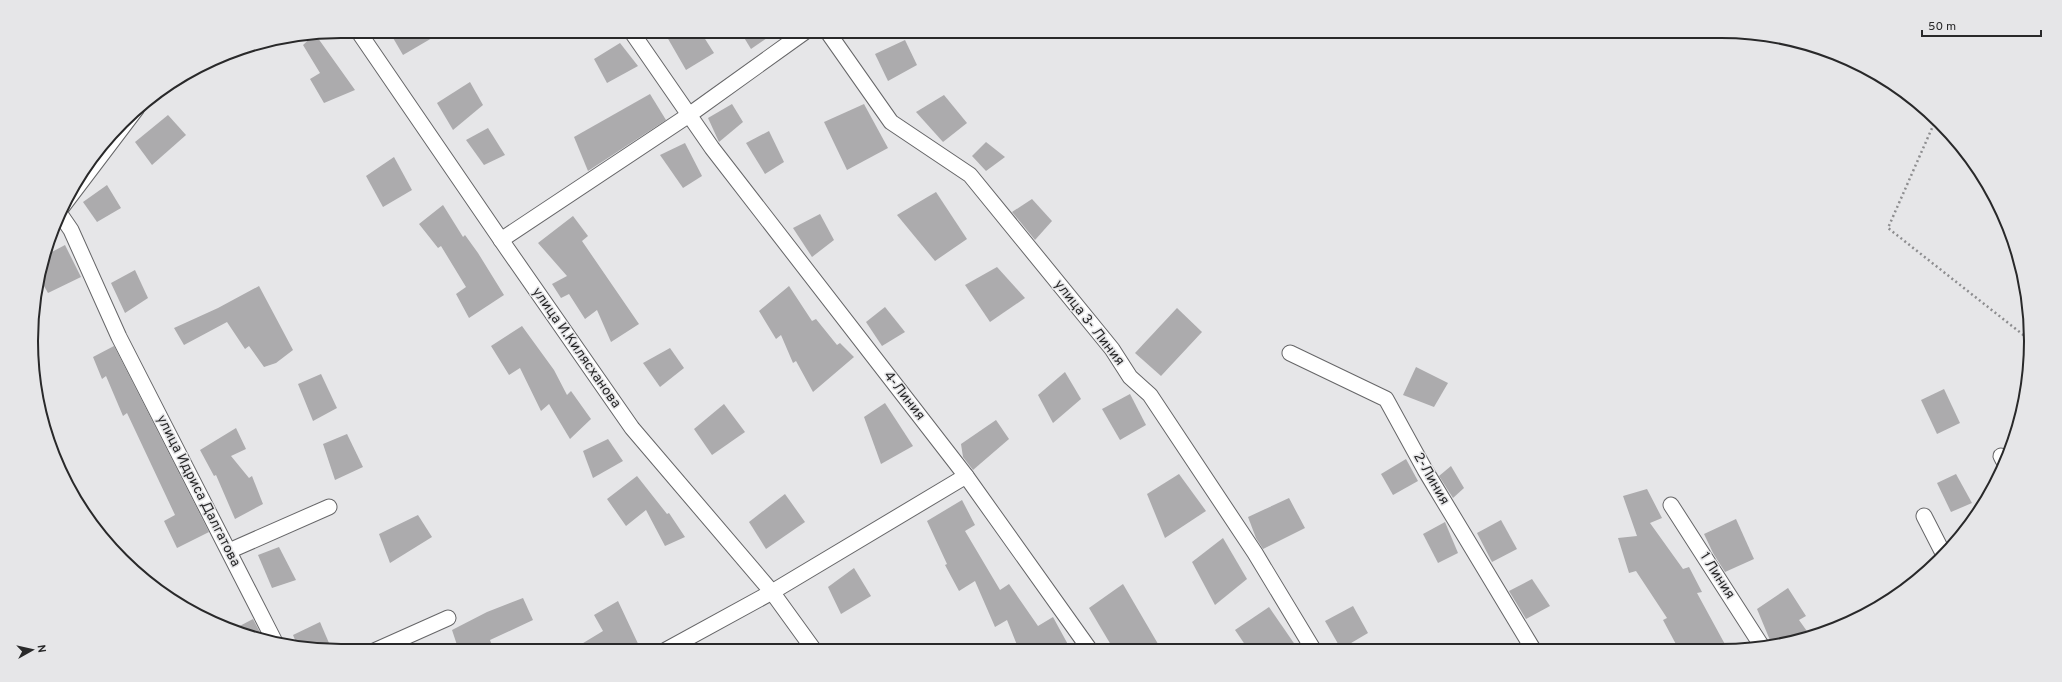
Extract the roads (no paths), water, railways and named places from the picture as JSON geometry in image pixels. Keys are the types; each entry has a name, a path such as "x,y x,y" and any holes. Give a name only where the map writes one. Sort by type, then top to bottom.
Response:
{"street":[{"name":"улица И.Килясханова","path":"363,38 632,428 772,592 810,644"},
{"name":"4-Линия","path":"636,38 712,148 966,476 1086,644"},
{"path":"501,240 689,115 796,38"},
{"name":"улица 3- Линия","path":"832,38 891,122 970,175 1112,349 1130,377 1150,395 1255,553 1310,644"},
{"name":"улица Идриса Далгатова","path":"64,219 71,230 119,337 272,636"},
{"name":"2-Линия","path":"1290,353 1386,399 1425,470 1530,644"},
{"path":"677,644 772,592 966,476"},
{"name":"1 Линия","path":"1671,505 1759,641"},
{"path":"229,551 329,507"},
{"path":"1924,516 1941,549"},
{"path":"390,644 448,618"}]}
